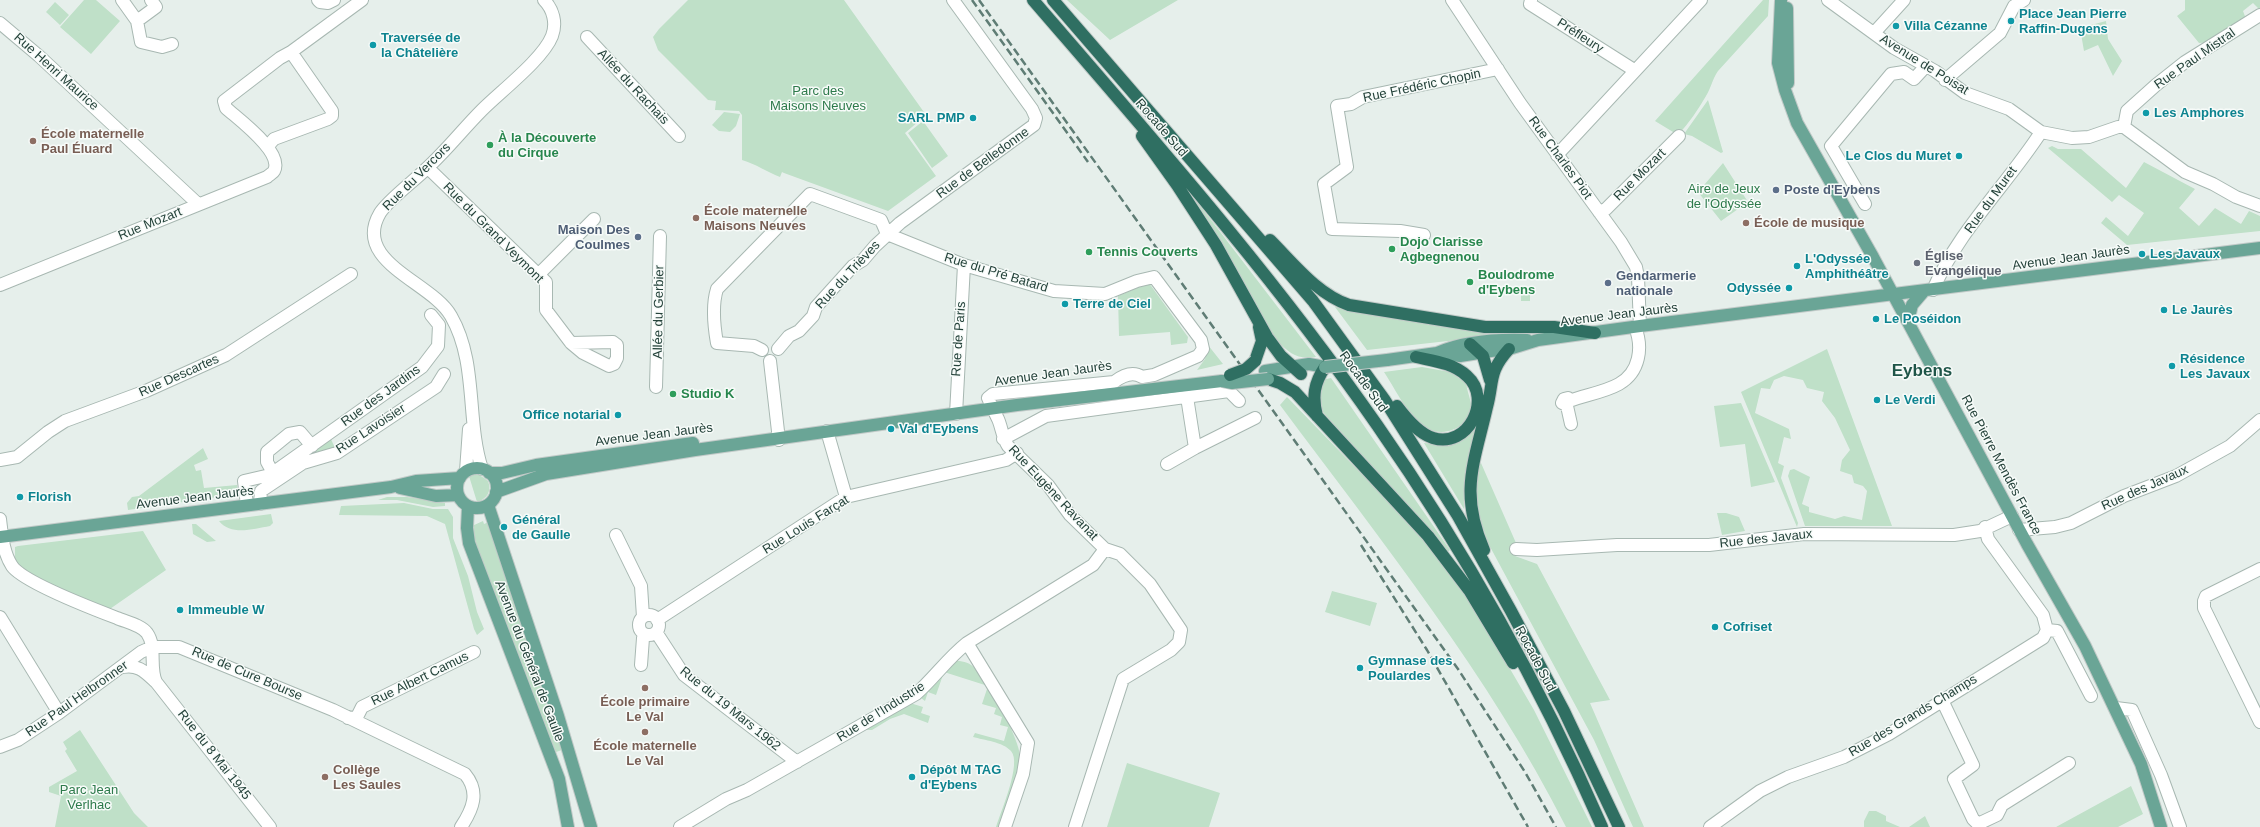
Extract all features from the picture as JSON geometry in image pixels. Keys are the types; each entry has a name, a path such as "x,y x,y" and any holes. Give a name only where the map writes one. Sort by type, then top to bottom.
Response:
{"highway":[{"name":"Rocade Sud","path":"1033,0 1234,236 1292,309 1401,460 1491,606 1532,682 1580,778 1602,827"},
{"name":"Rocade Sud","path":"1053,0 1313,301 1342,338 1384,398 1431,471 1511,611 1568,718 1619,827"},
{"path":"1133,117 1144,141 1177,185 1216,245 1258,322 1281,356 1297,370"},
{"path":"1201,172 1316,286 1345,303 1485,326 1554,327 1594,333"},
{"path":"1226,378 1246,369 1255,361 1262,341 1258,322"},
{"path":"1342,338 1416,427 1426,434 1438,439 1447,440 1457,436 1468,428 1475,416 1478,404 1475,387 1470,379 1456,368 1416,357"},
{"path":"1470,344 1481,353 1490,380"},
{"path":"1508,349 1498,361 1490,380 1488,403 1471,472 1470,490 1472,510 1478,536 1511,611"},
{"path":"1318,417 1314,395 1317,381 1325,367"},
{"path":"1266,375 1294,392 1428,536 1454,568 1485,615 1580,778"}],"main road":[{"name":"Rue Pierre Mendès France","path":"1780,0 1778,63 1789,103 1806,141 1873,257 2019,530 2081,639 2116,708 2141,764 2161,827"},
{"name":"Rue Pierre Mendès France","path":"1787,0 1789,103"},
{"name":"Avenue Jean Jaurès","path":"486,471 502,473 536,465 648,449 779,437 811,436 825,431 1226,378 1266,375 1297,370 1314,372 1325,367 1416,357 1437,353 1449,356 1481,353 1508,349 1538,340 2260,248"},
{"path":"1908,322 1912,305 1928,290"},
{"path":"1437,353 1470,344 1513,339 1538,340"},
{"name":"Avenue Jean Jaurès","path":"496,492 546,474 779,437"},
{"path":"474,469 486,471 496,482 496,492 488,505 478,508 468,506 458,495 457,487 463,475 474,469"},
{"name":"Avenue Jean Jaurès","path":"1,537 391,487 416,481 463,475"},
{"name":"Avenue Jean Jaurès","path":"391,487 414,490 436,496 458,495"},
{"name":"Avenue du Général de Gaulle","path":"488,505 558,716 591,827"},
{"name":"Avenue du Général de Gaulle","path":"468,506 467,528 469,543 560,779 568,827"}],"street":[{"path":"122,0 137,22 141,42 162,47 172,44"},
{"path":"318,0 320,2 328,3 334,0"},
{"path":"291,52 332,111 332,116 328,119 274,139 268,146 226,108 224,101 280,58 291,52 362,0"},
{"name":"Rue de Belledonne","path":"886,234 1033,128 1036,122 1035,114 1032,109 953,0"},
{"name":"Rue Charles Piot","path":"1452,0 1557,155 1599,212 1636,267 1638,277 1638,327 1640,352 1635,367 1619,384 1568,403 1571,424"},
{"name":"Préfleury","path":"1531,0 1530,4 1634,70"},
{"path":"1557,155 1612,98 1634,70 1701,0"},
{"name":"Avenue de Poisat","path":"1828,0 1874,33 1965,93 2009,109 2041,132 2072,138 2089,137 2118,127 2124,127"},
{"path":"1874,33 1904,0"},
{"path":"1945,80 2000,33 2014,6 2024,0"},
{"path":"137,22 158,2"},
{"name":"Rue du Vercors","path":"486,471 477,449 469,373 461,339 451,315 431,294 385,260 376,247 374,236 381,212 428,168 482,110 539,56 548,44 553,34 554,21 549,2"},
{"name":"Rue Paul Mistral","path":"2124,127 2127,111 2156,84 2185,62 2260,15"},
{"name":"Rue Henri Maurice","path":"0,23 39,56 198,204"},
{"name":"Allée du Rachais","path":"587,37 680,136"},
{"path":"1865,204 1831,146 1891,74 1904,72 1914,79 1926,66"},
{"name":"Rue Frédéric Chopin","path":"1424,235 1400,231 1332,229 1324,184 1347,167 1337,106 1351,104 1364,97 1498,69"},
{"path":"2124,127 2185,172 2213,184 2236,198 2260,206"},
{"name":"Rue du Muret","path":"1928,290 1955,249 2041,132"},
{"name":"Rue Mozart","path":"1599,212 1606,209 1679,136"},
{"name":"Rue Mozart","path":"0,285 267,177 274,170 276,162 268,146"},
{"name":"Rue du Grand Veymont","path":"428,168 546,282 546,310 571,343"},
{"path":"762,350 754,346 717,343 714,329 715,296 718,288 810,194 881,220 886,234"},
{"path":"538,275 594,219"},
{"name":"Rue du Pré Batard","path":"886,234 964,265 1030,286 1054,291 1104,294 1137,281 1154,277"},
{"name":"Rue du Trièves","path":"770,361 777,357 778,349 789,336 799,331 813,316 816,307 853,266 863,260 886,234"},
{"name":"Allée du Gerbier","path":"656,387 660,236"},
{"name":"Rue de Paris","path":"956,414 964,265"},
{"name":"Rue Descartes","path":"0,460 17,457 48,432 65,421 146,391 226,355 352,274"},
{"name":"Avenue Jean Jaurès","path":"992,409 988,398 993,394 1114,382 1123,376 1137,374 1142,377 1154,375 1198,356 1203,348 1201,340 1154,277"},
{"name":"Rue des Jardins","path":"247,505 244,481 273,473 422,367 438,346 439,325 431,315"},
{"path":"762,350 770,344 778,349"},
{"path":"762,350 763,357 770,361 779,437"},
{"name":"Rue Lavoisier","path":"260,504 261,491 303,463 337,453 436,387 444,374"},
{"path":"1003,439 1046,416 1229,390 1239,401"},
{"path":"1187,397 1195,448"},
{"name":"Rue du Vercors","path":"463,475 472,406"},
{"name":"Rue Eugène Ravanat","path":"992,409 998,419 1003,439 1048,485 1070,515 1105,548 1120,554 1150,584 1176,620 1181,630 1179,642 1160,658 1123,679 1075,827"},
{"path":"1167,464 1195,448 1255,418"},
{"name":"Rue des Javaux","path":"2019,530 2055,527 2071,523 2124,496 2165,481 2230,446 2260,420"},
{"path":"825,431 846,497"},
{"path":"273,473 267,462 267,452 289,434 300,432 312,446"},
{"name":"Rue Louis Farçat","path":"653,629 846,497 1006,460 1017,453"},
{"name":"Rue des Javaux","path":"1516,549 1537,550 1617,545 1709,545 1798,534 1954,535 1980,531 1985,527 2012,516"},
{"path":"0,519 1,554 17,571 89,607 139,626 147,633 152,647"},
{"path":"1985,527 1988,539 2043,615 2047,630 2057,631 2091,696"},
{"name":"Rue du 19 Mars 1962","path":"616,535 641,586 643,617 639,622 639,628 653,629 684,675 797,762"},
{"name":"Rue de l'Industrie","path":"680,827 726,799 747,790 916,694 929,683 956,651 1093,565 1105,548"},
{"path":"2260,570 2206,596 2204,601 2204,608 2260,722"},
{"path":"641,665 642,638 653,629 649,615 643,617"},
{"path":"0,617 59,713"},
{"name":"Rue des Grands Champs","path":"1710,827 1760,791 1788,777 1844,757 1889,734 2039,641 2047,630"},
{"path":"967,643 1028,743 1023,774 1005,827"},
{"name":"Rue Paul Helbronner","path":"0,748 18,740 59,713 123,667 141,652 152,647"},
{"name":"Rue du 8 Mai 1945","path":"152,647 152,673 156,682"},
{"name":"Rue de Cure Bourse","path":"152,647 184,648 348,718 465,774 471,785 474,800 470,813 461,827"},
{"name":"Rue Albert Camus","path":"348,718 357,717 362,707 474,652"},
{"name":"Rue du 8 Mai 1945","path":"123,667 135,666 143,670 156,682 270,827"},
{"path":"1942,700 1973,765 1954,779 1973,819 1978,824 1997,816 2002,805 2069,763"},
{"path":"2116,708 2132,710 2161,775 2180,827"},
{"path":"560,779 574,827"}],"green space":[{"path":"84,0 96,0 120,21 91,54 60,27"},
{"name":"Parc des Maisons Neuves","path":"688,0 844,0 926,115 905,133 936,176 888,211 782,172 780,177 742,160 742,115 739,111 715,110 716,101 708,100 658,50 653,37"},
{"path":"1067,0 1178,0 1110,40"},
{"path":"1763,0 1769,0 1768,16 1718,71 1700,106 1678,135 1655,121"},
{"path":"2185,0 2260,0 2260,10 2253,3 2243,11 2246,19 2212,42 2199,43 2177,16 2185,10"},
{"path":"55,2 69,15 60,25 46,12"},
{"path":"2106,21 2108,39 2122,61 2113,76 2098,45 2084,51 2080,28"},
{"path":"1708,100 1723,152 1721,153 1692,136 1684,134"},
{"path":"724,112 740,114 736,126 730,132 719,131 712,125"},
{"path":"923,121 948,156 932,168 908,133"},
{"path":"2052,146 2058,149 2081,149 2126,188 2144,162 2195,189 2179,208 2199,226 2215,208 2241,224 2249,211 2260,216 2260,231 2127,245 2101,223 2106,217 2128,236 2144,213 2119,195 2112,202 2048,148"},
{"name":"Aire de Jeux de l'Odyssée","path":"1723,163 1748,202 1721,221 1698,192"},
{"path":"1185,186 1316,357 1298,356 1290,352 1276,340 1184,187"},
{"path":"1149,283 1188,337 1187,343 1171,345 1170,332 1119,336 1118,296"},
{"path":"1521,287 1530,287 1530,301 1521,301"},
{"path":"1335,307 1513,332 1511,334 1367,350"},
{"path":"1208,345 1223,364 1197,370 1205,359"},
{"path":"1827,349 1892,526 1805,526 1788,476 1790,470 1794,469 1810,477 1802,504 1809,507 1809,512 1835,519 1844,516 1862,520 1867,491 1863,486 1854,483 1852,475 1840,471 1842,460 1850,450 1835,418 1822,401 1824,392 1807,388 1803,380 1784,376 1774,380 1770,389 1761,388 1755,413 1789,429 1791,439 1784,437 1778,463 1784,466 1781,478 1798,523 1797,527 1741,392"},
{"path":"1422,367 1450,372 1466,383 1471,404 1470,411 1463,424 1457,428 1443,432 1429,429 1422,424 1409,411 1384,372"},
{"path":"1331,378 1450,550 1446,553 1323,412 1318,395 1322,380"},
{"path":"1287,397 1383,496 1429,547 1471,602 1534,710 1592,827 1566,827 1536,771 1469,663 1395,559 1280,405"},
{"path":"1741,403 1775,482 1751,487 1745,444 1720,447 1714,406"},
{"path":"1477,424 1467,466 1464,487 1464,509 1424,443 1448,444 1454,442 1465,436"},
{"path":"330,437 335,448 302,458"},
{"path":"203,448 208,459 194,465 196,471 201,470 204,488 237,485 238,494 128,510 127,503 132,497 139,496"},
{"path":"1481,463 1516,543 1515,556 1537,564 1610,700 1590,703 1644,827 1633,827 1594,740 1488,543 1477,509 1476,469"},
{"path":"478,474 488,481 489,491 484,499 477,502 469,476"},
{"path":"387,497 407,497 445,503 445,506 433,507 397,500 378,500"},
{"path":"404,503 433,509 448,509 453,517 453,538 468,576 477,612 484,629 477,635 474,629 445,524 427,516 339,515 341,506"},
{"path":"1717,513 1726,513 1739,517 1745,531 1722,535"},
{"path":"271,514 273,523 270,526 250,530 230,529 219,521"},
{"path":"483,521 484,524 489,522 533,651 530,655 562,750 556,752 474,540 472,526"},
{"path":"192,524 196,524 216,541 207,542 193,534"},
{"path":"143,531 166,570 107,611 59,591 15,563 15,547 18,546"},
{"path":"1332,591 1377,603 1370,626 1325,612"},
{"path":"957,661 969,664 981,675 988,685 995,697 1019,748 1020,756 1017,772 998,827 996,827 1010,788 1014,757 1011,751 1003,745 973,737 975,733 1004,741 1008,727 1000,725 1002,717 994,714 996,708 982,704 988,686 944,672 936,695 928,692 925,701 921,698 950,665"},
{"path":"910,703 923,707 921,713 930,716 928,723 904,714 890,719 872,730 862,730"},
{"name":"Parc Jean Verlhac","path":"80,730 134,813 148,827 55,827 61,796 49,792 49,787 77,771 65,751 67,749 63,742"},
{"path":"1127,763 1220,793 1209,827 1107,827"},
{"path":"2131,786 2143,814 2118,827 2056,827"},
{"path":"1869,811 1876,811 1886,816 1886,821 1900,827 1864,827 1864,821"},
{"path":"1925,816 1930,827 1909,827"}],"railway":[{"path":"972,0 1088,162"},
{"path":"979,0 1458,669 1525,772 1556,827"},
{"path":"1361,545 1427,650 1528,827"}],"place":[{"name":"Place Jean Pierre Raffin-Dugens","path":"2011,21"},
{"name":"Villa Cézanne","path":"1896,26"},
{"name":"Traversée de la Châtelière","path":"373,45"},
{"name":"Les Amphores","path":"2146,113"},
{"name":"SARL PMP","path":"973,118"},
{"name":"École maternelle Paul Éluard","path":"33,141"},
{"name":"À la Découverte du Cirque","path":"490,145"},
{"name":"Le Clos du Muret","path":"1959,156"},
{"name":"Poste d'Eybens","path":"1776,190"},
{"name":"École maternelle Maisons Neuves","path":"696,218"},
{"name":"École de musique","path":"1746,223"},
{"name":"Maison Des Coulmes","path":"638,237"},
{"name":"Dojo Clarisse Agbegnenou","path":"1392,249"},
{"name":"Tennis Couverts","path":"1089,252"},
{"name":"Les Javaux","path":"2142,254"},
{"name":"Église Evangélique","path":"1917,263"},
{"name":"L'Odyssée Amphithéâtre","path":"1797,266"},
{"name":"Boulodrome d'Eybens","path":"1470,282"},
{"name":"Gendarmerie nationale","path":"1608,283"},
{"name":"Odyssée","path":"1789,288"},
{"name":"Terre de Ciel","path":"1065,304"},
{"name":"Le Jaurès","path":"2164,310"},
{"name":"Le Poséidon","path":"1876,319"},
{"name":"Résidence Les Javaux","path":"2172,366"},
{"name":"Studio K","path":"673,394"},
{"name":"Le Verdi","path":"1877,400"},
{"name":"Office notarial","path":"618,415"},
{"name":"Val d'Eybens","path":"891,429"},
{"name":"Florish","path":"20,497"},
{"name":"Général de Gaulle","path":"504,527"},
{"name":"Immeuble W","path":"180,610"},
{"name":"Cofriset","path":"1715,627"},
{"name":"Gymnase des Poulardes","path":"1360,668"},
{"name":"École primaire Le Val","path":"645,688"},
{"name":"École maternelle Le Val","path":"645,732"},
{"name":"Collège Les Saules","path":"325,777"},
{"name":"Dépôt M TAG d'Eybens","path":"912,777"}],"district":[{"name":"Eybens","path":"1922,371"}]}
